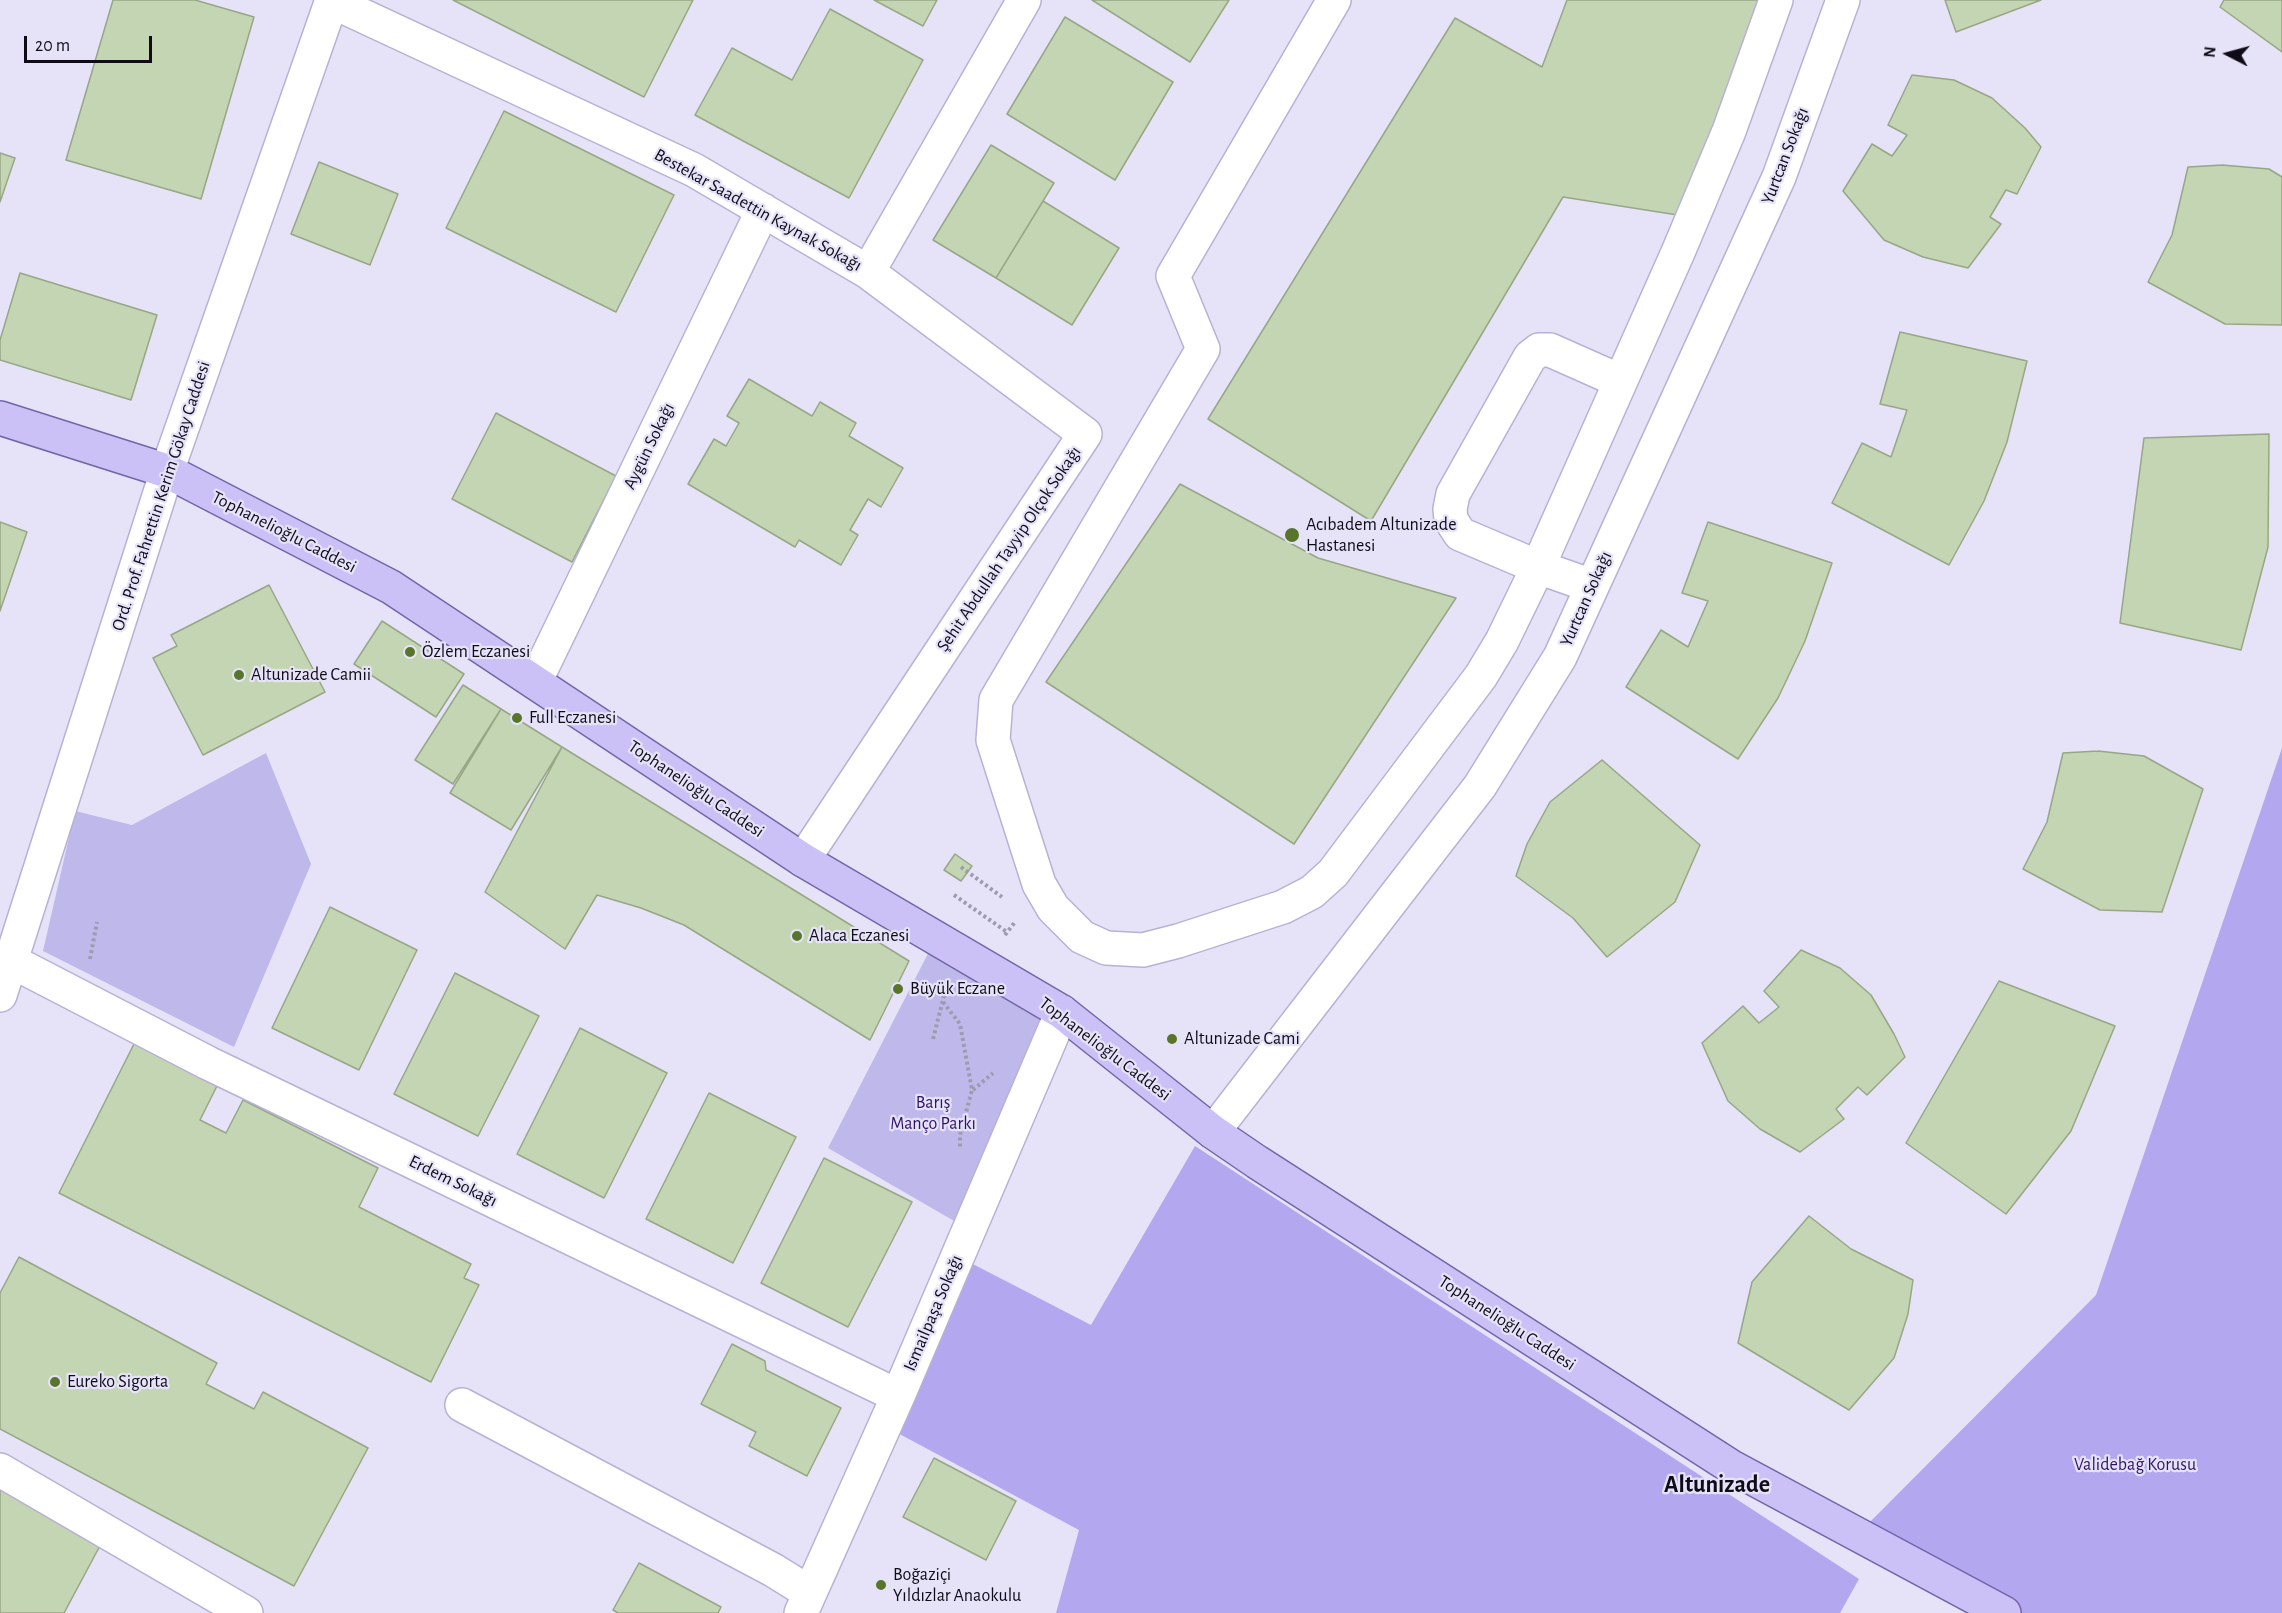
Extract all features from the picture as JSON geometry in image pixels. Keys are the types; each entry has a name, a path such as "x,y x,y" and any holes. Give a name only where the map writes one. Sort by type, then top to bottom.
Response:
{"main road":[{"name":"Tophanelioğlu Caddesi","path":"0,418 167,471 391,586 803,860 1062,1012 1213,1132 1730,1466 2004,1613"}],"street":[{"name":"Bestekar Saadettin Kaynak Sokağı","path":"332,0 694,170 868,272 1024,0"},
{"name":"Ord. Prof. Fahrettin Kerim Gökay Caddesi","path":"0,995 167,471 332,0"},
{"path":"1334,0 1173,276 1203,349 996,700 993,740 1039,884 1053,908 1082,937 1106,948 1143,950 1178,941 1283,907 1312,892 1333,873 1481,676 1502,641 1538,567 1679,250 1729,131 1776,0"},
{"name":"Yurtcan Sokağı","path":"1213,1132 1480,786 1560,657 1779,177 1844,0"},
{"name":"Aygün Sokağı","path":"535,682 763,210"},
{"name":"Şehit Abdullah Tayyip Olçok Sokağı","path":"803,860 1085,434 868,272"},
{"path":"1592,586 1538,567 1460,534 1451,520 1453,494 1530,357 1539,350 1550,350 1620,381"},
{"name":"Erdem Sokağı","path":"11,961 208,1063 898,1396"},
{"name":"Ismailpaşa Sokağı","path":"806,1603 898,1396 1062,1012"},
{"path":"462,1405 773,1570 806,1603"},
{"path":"0,1470 246,1613"}],"path":[{"path":"961,867 1005,899"},
{"path":"954,894 1008,932"},
{"path":"933,1039 943,1002 966,956 1008,932 1018,918"},
{"path":"943,1002 960,1024 972,1090 960,1135 960,1153"}],"green space":[{"name":"Validebağ Korusu","path":"2282,748 2282,1613 2004,1613 1858,1534 2096,1295"},
{"path":"266,753 311,864 234,1047 43,951 75,811 132,825"},
{"name":"Barış Manço Parkı","path":"936,938 1062,1012 968,1229 828,1148"},
{"path":"1195,1146 1859,1579 1840,1613 1056,1613 1079,1530 892,1430 965,1260 1091,1325"}],"building":[{"path":"113,0 195,0 254,17 201,199 66,160"},
{"path":"453,0 693,0 644,97"},
{"path":"874,0 937,0 923,26"},
{"path":"1092,0 1229,0 1190,62"},
{"path":"1567,0 1764,0 1684,216 1563,197 1371,521 1208,419 1455,18 1542,67"},
{"path":"1945,0 2041,0 1956,32"},
{"path":"2224,0 2282,0 2282,52 2220,7"},
{"path":"830,9 923,60 849,198 695,115 732,48 792,80"},
{"path":"1065,17 1173,82 1115,180 1007,114"},
{"path":"1912,75 1954,80 1992,98 2025,128 2041,147 2017,194 2006,190 1990,217 2001,224 1968,268 1923,257 1884,240 1843,191 1872,144 1892,156 1907,135 1888,125"},
{"path":"504,111 674,195 616,312 446,228"},
{"path":"991,145 1054,183 996,278 933,240"},
{"path":"0,153 15,158 0,202"},
{"path":"319,162 398,194 370,265 291,234"},
{"path":"2222,165 2269,169 2282,177 2282,325 2225,324 2148,282 2172,235 2188,167"},
{"path":"1043,201 1119,248 1072,325 996,278"},
{"path":"20,273 157,315 131,400 0,360 0,340"},
{"path":"1900,332 2027,361 2007,442 1984,501 1949,565 1832,503 1862,443 1891,457 1907,410 1880,404"},
{"path":"749,379 812,416 820,402 856,423 849,436 903,468 881,507 868,499 850,530 858,535 841,565 799,540 795,547 688,484 714,439 726,446 739,423 727,416"},
{"path":"496,413 616,476 572,562 452,499"},
{"path":"2269,434 2268,547 2241,650 2120,623 2144,438"},
{"path":"1180,484 1318,558 1456,598 1294,844 1046,682"},
{"path":"0,522 27,532 0,611"},
{"path":"1708,522 1832,563 1805,641 1778,698 1738,759 1626,687 1661,630 1688,647 1708,601 1682,593"},
{"name":"Altunizade Camii","path":"269,585 325,692 203,755 153,658 177,646 171,635"},
{"path":"382,621 464,674 436,717 354,664"},
{"path":"463,685 501,709 453,784 415,760"},
{"path":"501,709 562,747 511,830 450,793"},
{"path":"562,747 909,961 870,1040 684,925 641,908 597,895 565,949 485,892"},
{"path":"2098,751 2144,756 2203,789 2162,912 2100,910 2023,869 2047,822 2063,753"},
{"path":"1602,760 1700,845 1675,902 1607,957 1573,918 1516,876 1527,844 1550,802"},
{"path":"955,854 972,866 961,881 944,870"},
{"path":"330,907 417,950 359,1070 272,1028"},
{"path":"1801,950 1840,968 1871,995 1905,1057 1867,1095 1858,1087 1836,1109 1844,1119 1800,1152 1760,1129 1728,1101 1702,1043 1743,1006 1759,1023 1779,1007 1764,991"},
{"path":"455,973 539,1016 478,1136 394,1094"},
{"path":"1999,981 2115,1026 2071,1131 2006,1214 1906,1143"},
{"path":"580,1028 667,1073 604,1198 517,1154"},
{"path":"136,1040 219,1082 200,1120 226,1133 243,1100 378,1168 359,1207 471,1264 464,1278 479,1285 431,1382 59,1193"},
{"path":"709,1093 796,1137 733,1263 646,1219"},
{"path":"824,1158 912,1202 848,1327 761,1283"},
{"path":"1809,1216 1851,1249 1913,1280 1908,1314 1894,1358 1849,1410 1738,1343 1752,1282"},
{"path":"19,1257 217,1363 206,1384 254,1409 263,1392 368,1448 294,1586 0,1429 0,1293"},
{"path":"732,1344 765,1361 766,1370 841,1408 807,1476 749,1446 756,1432 701,1404"},
{"path":"934,1458 1016,1501 986,1560 903,1517"},
{"path":"0,1489 102,1542 64,1613 0,1613"},
{"path":"639,1563 721,1607 718,1613 618,1613 613,1610"}],"place":[{"name":"Acıbadem Altunizade Hastanesi","path":"1292,535"},
{"name":"Özlem Eczanesi","path":"410,652"},
{"name":"Altunizade Camii","path":"239,675"},
{"name":"Full Eczanesi","path":"517,718"},
{"name":"Alaca Eczanesi","path":"797,936"},
{"name":"Büyük Eczane","path":"898,989"},
{"name":"Altunizade Cami","path":"1172,1039"},
{"name":"Eureko Sigorta","path":"55,1382"},
{"name":"Boğaziçi Yıldızlar Anaokulu","path":"881,1585"}],"district":[{"name":"Altunizade","path":"1717,1485"}]}
